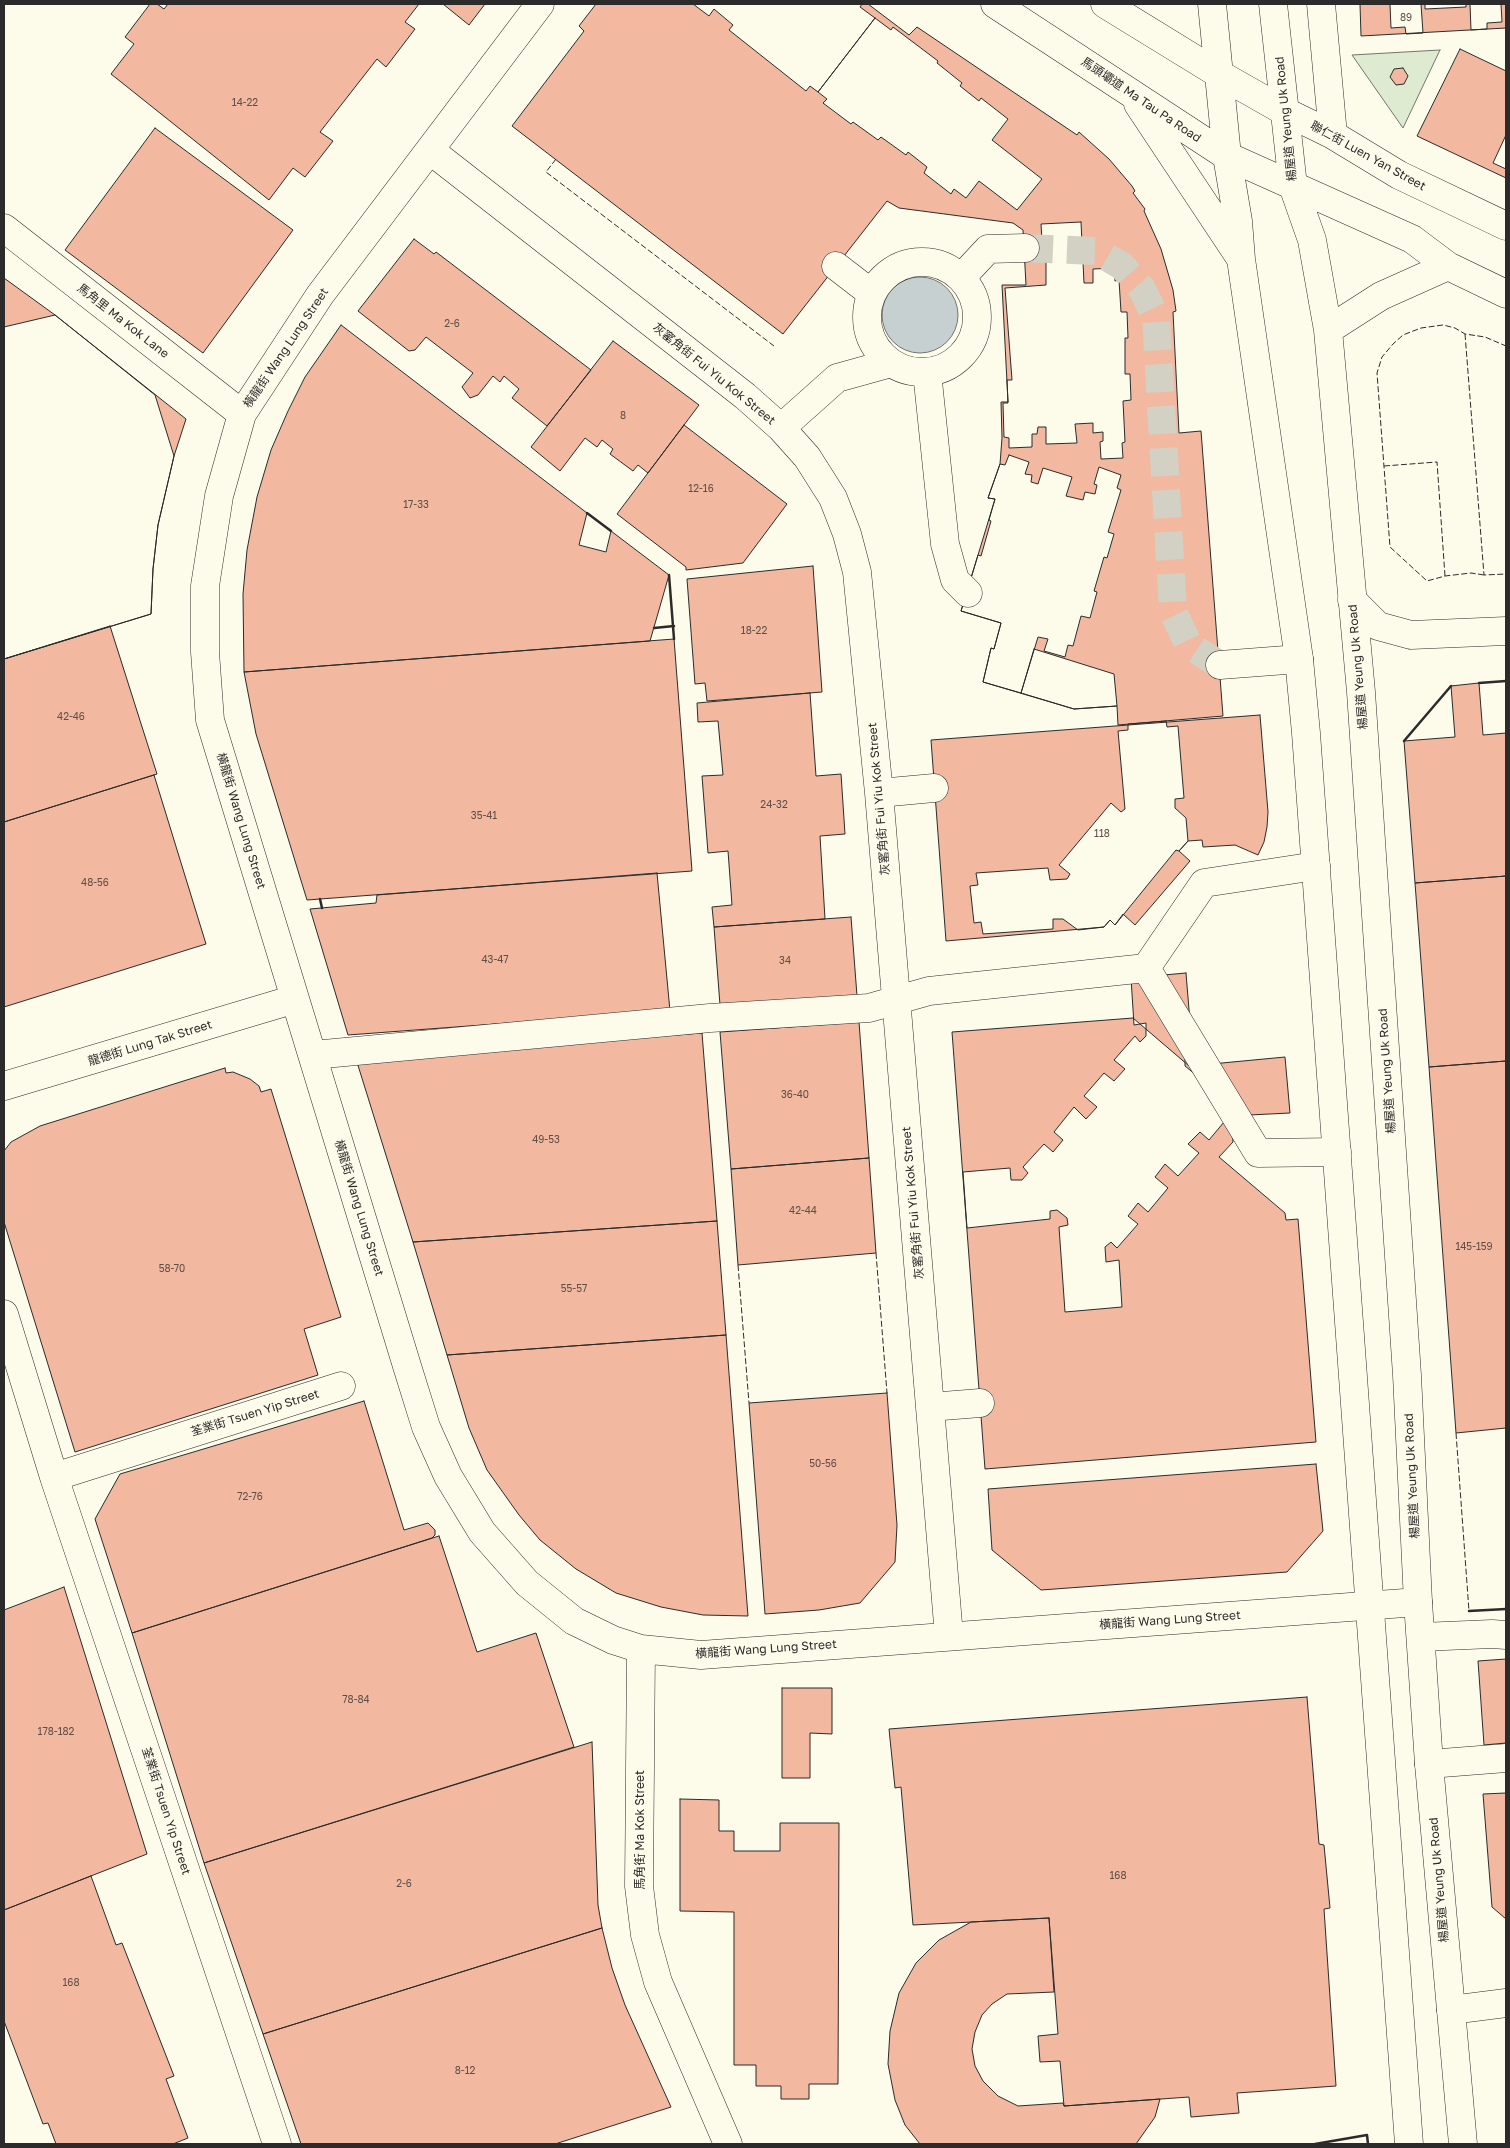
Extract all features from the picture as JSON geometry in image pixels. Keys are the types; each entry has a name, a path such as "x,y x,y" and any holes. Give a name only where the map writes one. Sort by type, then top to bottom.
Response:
{"street":[{"name":"橫龍街 Wang Lung Street","path":"540,4 320,295 242,414 219,496 205,586 205,652 210,720 426,1427 448,1476 482,1532 527,1583 574,1621 613,1640 641,1649 701,1655 1418,1602"},
{"name":"馬頭壩道 Ma Tau Pa Road","path":"995,4 1227,156 1293,186"},
{"path":"1105,4 1218,74 1284,111"},
{"path":"1212,4 1227,156 1238,221 1241,259 1299,659 1316,866 1409,2144"},
{"name":"楊屋道 Yeung Uk Road","path":"1274,4 1293,186 1312,240 1328,330 1363,718 1407,1375 1418,1602 1429,1764 1463,2144"},
{"path":"1321,4 1333,135"},
{"path":"1129,90 1241,259"},
{"name":"聯仁街 Luen Yan Street","path":"1284,111 1333,135 1399,175 1506,226"},
{"name":"灰窰角街 Fui Yiu Kok Street","path":"431,150 745,396 781,428 807,457 833,498 846,534 857,572 879,793 948,1636"},
{"path":"1293,186 1412,239 1448,266 1506,294"},
{"name":"馬角里 Ma Kok Lane","path":"4,228 242,414"},
{"path":"961,278 988,249 1025,248"},
{"path":"912,262 930,262 946,267 961,278 972,292 977,309 976,327 970,344 959,358 945,368 926,372 908,370 891,363 871,339 866,324 867,308 871,293 881,278 895,267 912,262"},
{"path":"836,266 871,293"},
{"path":"1328,330 1381,296 1448,266"},
{"path":"781,428 837,378 891,363"},
{"path":"926,372 945,544 955,580 968,593"},
{"path":"1352,600 1378,626 1411,635 1506,631"},
{"path":"1220,665 1299,659"},
{"path":"879,793 934,788"},
{"path":"313,1054 710,1018 869,1008 930,991 1146,968 1204,883 1316,866"},
{"path":"1146,968 1258,1153 1337,1152"},
{"name":"龍德街 Lung Tak Street","path":"4,1086 296,999"},
{"name":"荃業街 Tsuen Yip Street","path":"4,1314 54,1477 277,2144"},
{"name":"荃業街 Tsuen Yip Street","path":"54,1477 341,1386"},
{"path":"930,1407 980,1403"},
{"path":"1421,1637 1506,1635"},
{"name":"馬角街 Ma Kok Street","path":"641,1649 638,1886 645,1935 658,1982 728,2144"},
{"path":"1429,1764 1506,1758"},
{"path":"1451,2010 1506,2003"}],"green space":[{"path":"1440,50 1403,128 1352,55"}],"shaded area":[{"path":"920,277 934,280 947,288 955,301 958,315 955,329 947,342 934,350 920,353 906,350 893,342 885,329 882,315 885,301 893,288 906,280"}],"building":[{"path":"150,4 157,4 164,9 168,4 419,4 405,22 415,29 386,67 377,59 320,132 333,141 305,177 293,168 269,200 111,74 134,44 125,37"},
{"path":"443,4 485,4 469,25"},
{"path":"596,4 868,4 909,35 917,27 1077,135 1079,132 1109,159 1132,186 1135,191 1133,193 1145,209 1144,211 1161,249 1173,290 1176,311 1173,312 1179,433 1201,431 1223,716 1118,725 1117,706 1074,709 983,682 991,648 994,649 1001,623 961,611 995,499 988,498 1000,464 1002,438 1001,402 1008,402 1002,285 1026,285 1023,230 1013,223 899,208 887,201 783,334 512,126 584,31 579,26"},
{"path":"693,4 862,4 860,7 875,18 818,92 810,86 806,91 729,30 733,25 714,9 709,16"},
{"path":"1360,4 1506,4 1506,28 1361,36"},
{"path":"1390,4 1421,4 1423,33 1406,34 1405,27 1391,28"},
{"path":"1425,4 1466,4 1466,7 1425,9"},
{"path":"1470,4 1501,4 1502,22 1487,23 1487,29 1471,30"},
{"path":"875,18 891,30 893,27 938,61 937,63 962,83 960,86 979,101 981,98 1008,119 992,140 1042,179 1017,210 979,181 966,198 954,189 951,194 924,173 927,167 908,152 906,155 881,137 878,140 853,122 851,124 823,103 827,99 818,92"},
{"path":"1460,49 1506,71 1506,178 1417,136"},
{"path":"1403,68 1408,76 1404,84 1396,85 1390,77 1394,69"},
{"path":"155,128 293,230 203,353 65,250"},
{"path":"1506,135 1506,169 1493,163"},
{"path":"1081,222 1084,283 1093,283 1093,269 1114,268 1115,281 1119,280 1121,312 1127,312 1128,338 1125,338 1125,374 1130,374 1131,400 1123,401 1125,442 1122,443 1123,458 1101,459 1100,442 1103,441 1103,432 1093,433 1093,423 1075,424 1077,443 1046,444 1046,427 1038,427 1037,434 1032,434 1032,447 1009,448 1009,438 1004,437 1003,403 1008,403 1007,380 1012,380 1005,288 1046,285 1046,257 1043,257 1041,224"},
{"path":"414,239 434,254 436,252 591,370 547,426 512,398 519,389 504,376 500,382 493,376 478,395 470,398 462,387 473,373 426,337 415,350 409,351 358,311"},
{"path":"4,278 55,315 186,419 174,456 158,525 153,569 151,614 4,659"},
{"path":"55,315 155,395 174,456 158,525 153,569 151,614 4,659 4,327"},
{"path":"341,325 587,513 579,545 606,552 611,531 669,575 650,641 244,672 243,594 247,550 257,497 271,450 288,411 305,377"},
{"path":"613,341 699,405 648,473 638,465 633,471 610,454 613,449 602,440 597,447 585,438 560,471 531,447"},
{"path":"684,425 787,504 743,563 686,570 686,567 617,514"},
{"path":"1009,455 1029,462 1025,474 1032,475 1031,482 1038,484 1043,468 1072,477 1066,496 1083,500 1085,492 1095,494 1097,485 1094,484 1099,467 1121,475 1117,488 1121,490 1108,532 1114,534 1107,558 1104,557 1094,591 1097,592 1090,618 1081,616 1073,646 1068,645 1065,657 1044,651 1048,639 1038,637 1021,693 983,682 991,648 994,649 1001,623 961,611 978,555 981,556 991,521 989,520 995,499 988,498 1000,464 1005,465"},
{"path":"813,566 822,692 707,701 705,683 695,684 687,579"},
{"path":"110,626 157,774 4,822 4,659"},
{"path":"674,639 692,871 307,900 256,734 244,672"},
{"path":"1034,649 1114,674 1117,706 1074,709 1021,693"},
{"path":"1479,683 1483,735 1506,733 1506,876 1415,883 1404,741 1455,737 1451,686"},
{"path":"810,693 816,776 841,774 845,834 820,836 825,919 714,927 712,907 732,905 728,851 708,853 702,776 723,775 718,721 698,722 697,703"},
{"path":"1260,715 1268,812 1264,842 1258,855 1235,845 1203,847 1202,840 1188,841 1179,851 1190,861 1135,925 1123,914 1115,925 1110,920 1104,927 946,941 931,740"},
{"path":"1166,721 1167,727 1178,726 1184,798 1175,799 1175,808 1186,818 1188,841 1179,851 1176,850 1115,925 1110,920 1104,927 1078,930 1063,919 1053,919 1053,929 983,934 981,922 974,923 970,886 978,885 976,873 1048,868 1050,880 1067,879 1070,874 1059,865 1111,803 1121,812 1125,809 1118,731 1128,730 1128,724"},
{"path":"154,775 206,944 4,1007 4,822"},
{"path":"657,873 670,1011 348,1035 310,909 376,903 377,895"},
{"path":"1506,876 1506,1061 1429,1067 1415,883"},
{"path":"851,917 857,996 720,1005 714,927"},
{"path":"1186,973 1193,1058 1185,1058 1185,1066 1196,1075 1201,1065 1285,1057 1290,1113 1229,1116 1209,1140 1200,1132 1188,1144 1199,1153 1178,1176 1165,1164 1155,1177 1168,1188 1148,1212 1138,1203 1128,1216 1138,1224 1117,1248 1111,1242 1105,1247 1106,1262 1119,1260 1122,1307 1065,1312 1059,1227 1068,1225 1067,1218 1057,1210 1050,1211 1050,1219 967,1228 963,1172 1010,1168 1011,1180 1022,1180 1028,1173 1023,1167 1044,1144 1053,1152 1063,1140 1054,1132 1074,1107 1086,1119 1097,1107 1084,1096 1104,1073 1114,1081 1125,1069 1114,1060 1135,1036 1140,1042 1146,1036 1146,1023 1134,1025 1131,978"},
{"path":"1133,1018 1230,1101 1233,1142 1219,1157 1285,1213 1286,1220 1298,1219 1316,1442 985,1469 952,1032"},
{"path":"859,1022 869,1158 731,1169 720,1032"},
{"path":"702,1033 717,1221 413,1242 356,1059"},
{"path":"1506,1061 1506,1428 1456,1433 1429,1067"},
{"path":"225,1068 226,1073 233,1072 250,1079 259,1086 261,1092 271,1089 341,1317 304,1329 318,1375 75,1452 4,1222 4,1151 11,1142 40,1126"},
{"path":"869,1158 876,1253 738,1265 731,1169"},
{"path":"717,1221 726,1335 447,1355 413,1242"},
{"path":"726,1335 748,1616 703,1615 661,1607 616,1593 576,1569 540,1540 519,1515 487,1470 469,1428 447,1355"},
{"path":"887,1393 897,1525 895,1562 860,1603 819,1610 765,1614 749,1403"},
{"path":"364,1401 404,1530 428,1523 435,1530 435,1535 432,1538 132,1633 95,1519 120,1474"},
{"path":"1316,1464 1323,1531 1287,1572 1041,1590 992,1550 988,1489"},
{"path":"439,1536 477,1652 536,1633 574,1747 204,1863 132,1633"},
{"path":"64,1587 147,1854 4,1910 4,1610"},
{"path":"1506,1659 1506,1743 1484,1745 1478,1661"},
{"path":"782,1688 832,1688 832,1734 810,1733 810,1778 782,1778"},
{"path":"1307,1697 1319,1844 1324,1845 1330,1908 1324,1909 1336,2086 1237,2093 1239,2113 1191,2117 1189,2097 1064,2106 1060,2061 1040,2062 1038,2036 1058,2034 1049,1918 913,1925 901,1787 895,1788 889,1729"},
{"path":"592,1742 598,1905 602,1928 263,2034 204,1863"},
{"path":"1506,1793 1506,1919 1492,1907 1483,1794"},
{"path":"680,1799 719,1800 719,1831 734,1831 734,1851 780,1851 780,1823 839,1823 838,2084 809,2084 809,2099 781,2099 781,2086 756,2086 756,2065 734,2065 734,1912 680,1911"},
{"path":"91,1876 116,1945 122,1943 174,2076 166,2079 188,2138 173,2144 56,2144 48,2123 43,2124 4,2021 4,1910"},
{"path":"1049,1918 1054,1992 1007,1994 992,2004 982,2015 975,2032 972,2049 975,2066 983,2081 998,2096 1018,2106 1063,2103 1064,2106 1160,2099 1155,2117 1136,2144 920,2144 905,2125 895,2100 888,2064 890,2031 899,1993 916,1963 939,1940 971,1922"},
{"path":"602,1928 612,1968 625,2005 671,2107 555,2144 301,2144 263,2034"}],"tunnel":[{"path":"1025,248 1096,251 1122,266 1142,289 1156,318 1173,612 1189,645 1220,665"}],"fence":[{"path":"556,159 546,172 774,346"},
{"path":"1484,575 1471,573 1445,576 1427,581 1390,547 1377,373 1382,357 1393,344 1403,335 1421,328 1443,325 1455,328 1465,334 1485,337 1506,346"},
{"path":"1465,334 1484,575 1506,574"},
{"path":"1384,466 1437,462 1445,576"},
{"path":"876,1253 887,1393"},
{"path":"738,1265 749,1403"},
{"path":"1456,1433 1469,1611"}],"wall":[{"path":"587,513 611,531"},
{"path":"669,575 674,639"},
{"path":"654,628 674,626"},
{"path":"1479,683 1506,681"},
{"path":"1404,741 1451,686"},
{"path":"320,899 322,908"},
{"path":"1469,1611 1506,1609"},
{"path":"1315,2144 1367,2135 1368,2144"}]}
